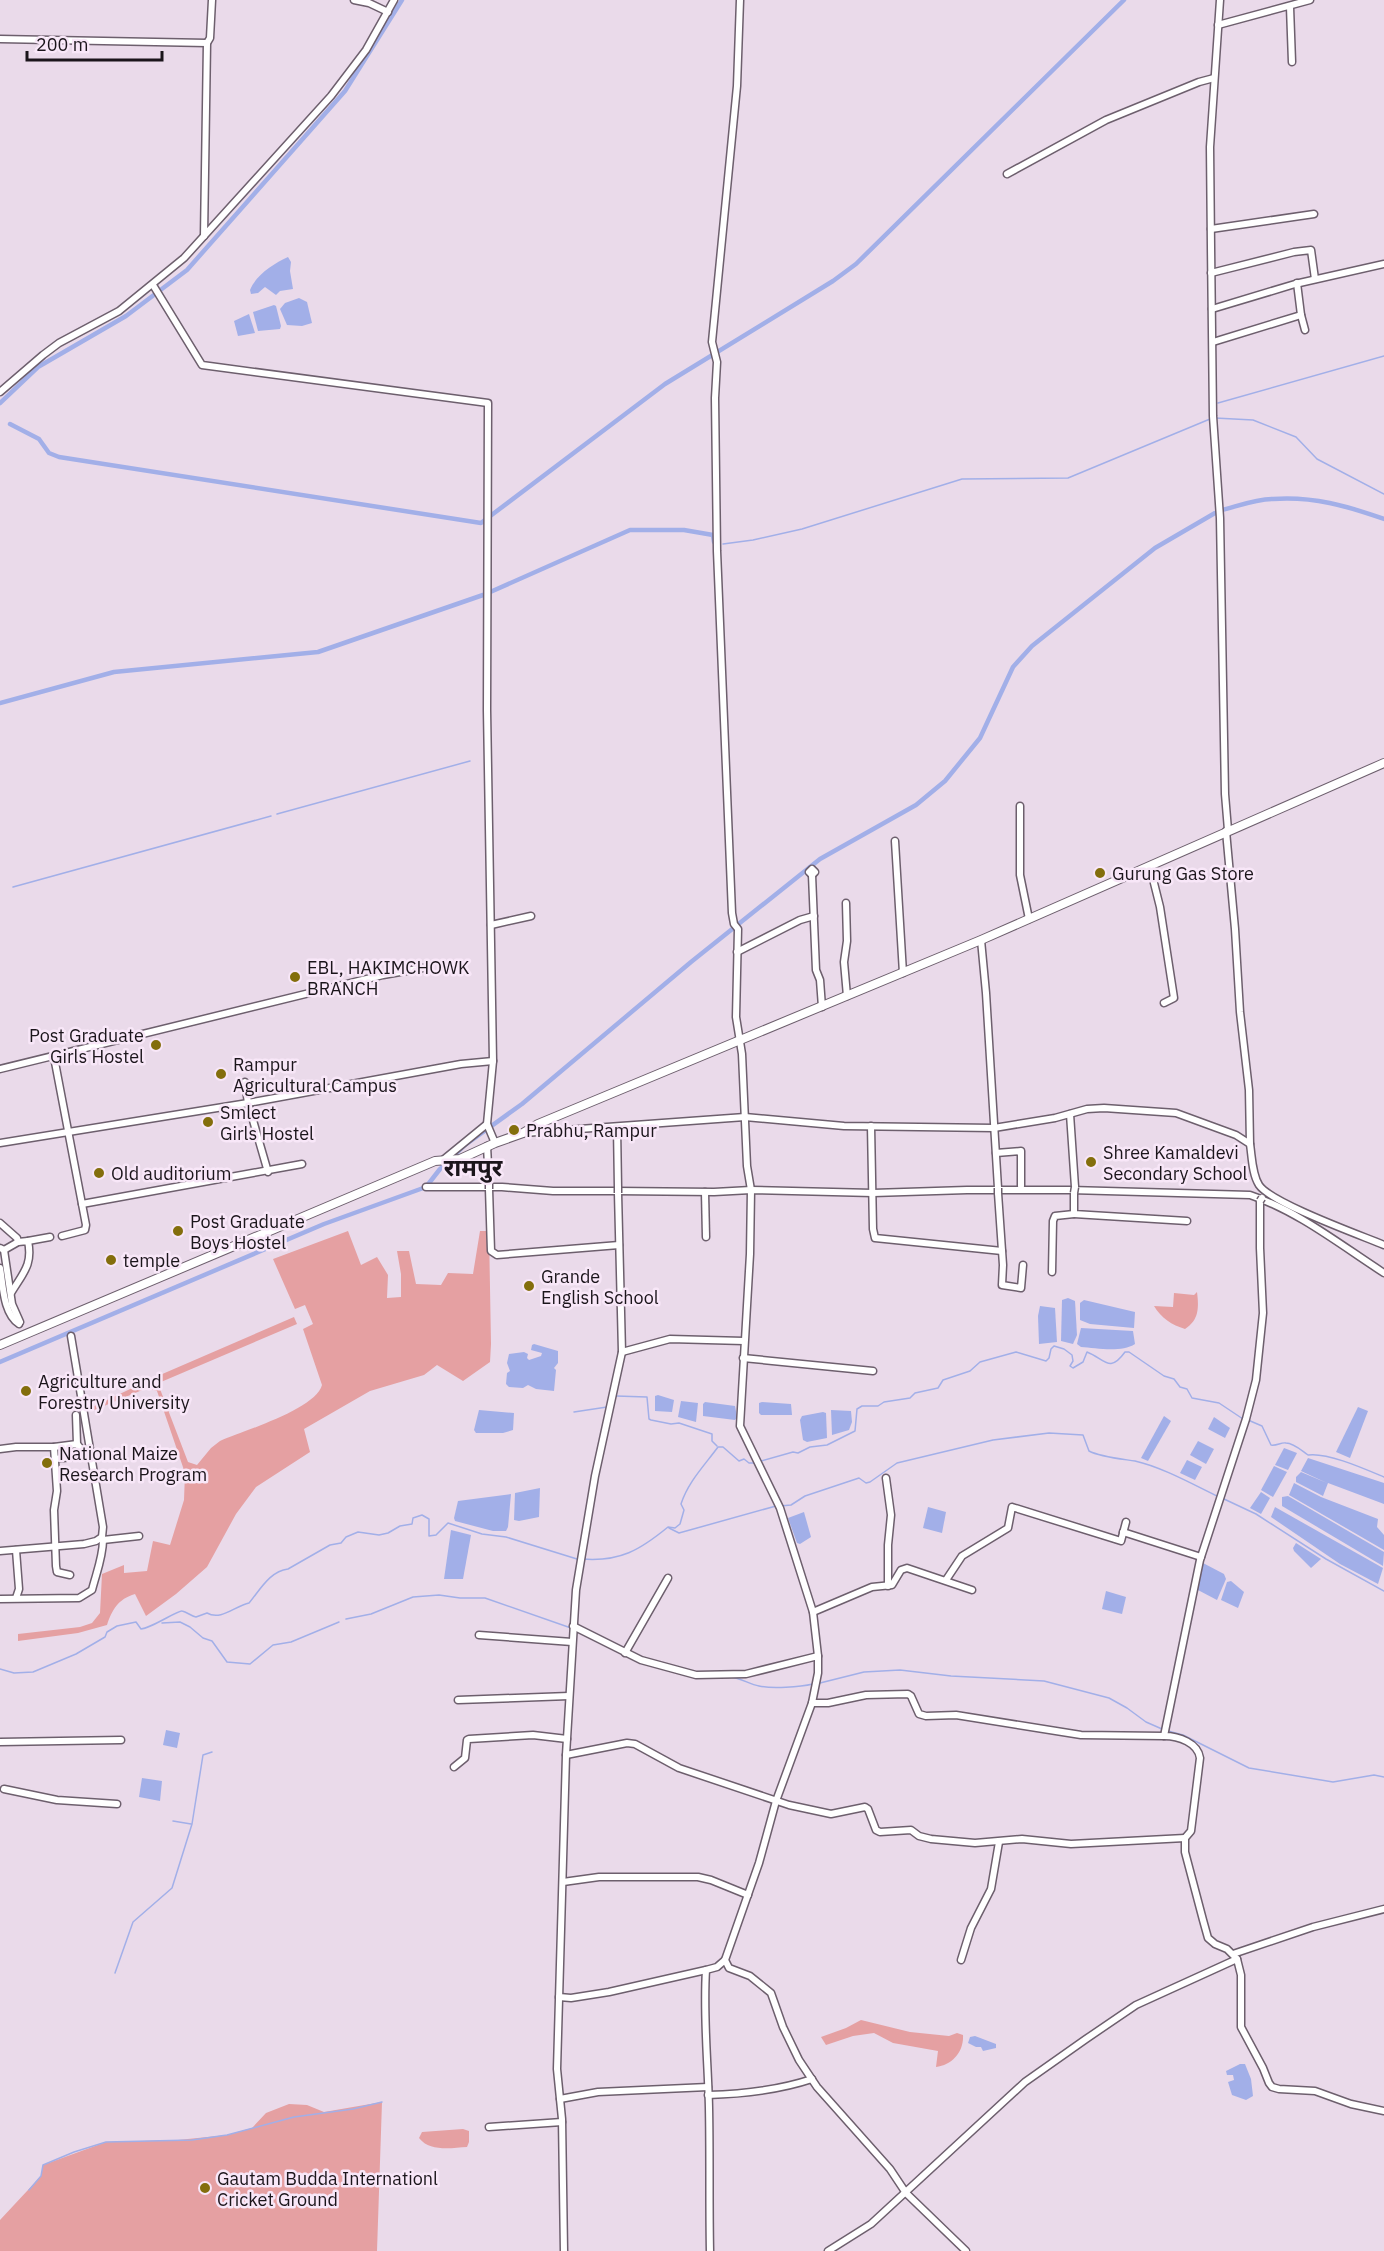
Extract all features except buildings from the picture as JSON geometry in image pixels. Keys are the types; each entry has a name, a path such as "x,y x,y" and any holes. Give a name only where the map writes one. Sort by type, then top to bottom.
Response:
{"main road":[{"path":"0,1345 435,1161 460,1159 538,1124 903,973 1384,763"}],"street":[{"path":"204,237 207,43 210,38 212,0"},
{"path":"354,0 369,3 388,12"},
{"path":"0,392 59,343 156,288 331,96 366,50 394,0"},
{"path":"559,1997 571,1998 609,1992 717,1967 725,1960 776,1801 812,1703 818,1673 819,1656 813,1612 779,1506 740,1426 750,1254 751,1191 747,1166 740,1041 736,1017 737,952 718,561 715,353 712,342 736,86 740,0"},
{"path":"1164,1736 1201,1557 1246,1421 1256,1380 1263,1313 1260,1248 1263,1197 1255,1175 1250,1144 1249,1090 1240,1012 1225,794 1220,518 1213,419 1210,147 1220,0"},
{"path":"1218,26 1310,0"},
{"path":"1290,7 1292,62"},
{"path":"0,39 207,43"},
{"path":"1007,174 1106,120 1214,78"},
{"path":"1211,229 1314,214"},
{"path":"1211,273 1294,252 1311,250 1315,279"},
{"path":"1212,309 1297,283 1384,264"},
{"path":"1297,283 1300,315 1305,330"},
{"path":"156,288 202,365 488,403 487,710 493,1061 488,1128 491,1144 489,1187 491,1251 497,1256 619,1245"},
{"path":"1213,342 1300,315"},
{"path":"1020,806 1020,875 1029,919"},
{"path":"894,841 903,973"},
{"path":"1150,867 1160,907 1173,998 1164,1003"},
{"path":"812,874 816,970 820,980 822,1006"},
{"path":"846,903 847,941 844,962 847,996"},
{"path":"491,925 531,916"},
{"path":"737,952 800,920 814,916"},
{"path":"981,940 1002,1251 1002,1285 1022,1288 1023,1265"},
{"path":"0,1069 383,975 423,968"},
{"path":"54,1057 86,1225 85,1230 62,1236"},
{"path":"0,1143 248,1103 461,1064 493,1061"},
{"path":"244,1082 268,1172"},
{"path":"522,1133 745,1117 871,1126 994,1128 1010,1127 1087,1109 1104,1108 1176,1113 1236,1135 1250,1144"},
{"path":"1070,1114 1074,1214"},
{"path":"871,1126 875,1238 1002,1251"},
{"path":"564,2251 562,2122 557,2069 566,1755 573,1626 580,1559 594,1476 622,1352 618,1127"},
{"path":"446,1160 488,1128"},
{"path":"996,1153 1021,1151 1021,1186"},
{"path":"82,1204 302,1164"},
{"path":"426,1187 502,1187 553,1191 873,1193 1047,1190 1250,1195 1265,1200 1299,1219 1384,1273"},
{"path":"705,1192 706,1237"},
{"path":"1263,1197 1384,1245"},
{"path":"1052,1272 1055,1216 1074,1214 1187,1221"},
{"path":"0,1223 17,1238 18,1242"},
{"path":"0,1268 8,1309 15,1322 19,1323 14,1311 2,1249 18,1242 50,1238"},
{"path":"11,1293 30,1260 28,1241"},
{"path":"0,1599 79,1598 92,1590 99,1560 103,1554 103,1527 88,1455 71,1336"},
{"path":"622,1352 670,1340 744,1341"},
{"path":"743,1358 873,1371"},
{"path":"76,1415 77,1444 88,1455"},
{"path":"0,1449 77,1444"},
{"path":"54,1447 57,1491 54,1510 57,1572 70,1575"},
{"path":"55,1459 88,1455"},
{"path":"886,1478 891,1515 888,1586"},
{"path":"946,1580 962,1556 1008,1528 1012,1507 1121,1541 1126,1522"},
{"path":"1124,1532 1201,1557"},
{"path":"0,1551 91,1543 102,1538 139,1536"},
{"path":"16,1550 20,1589 16,1598"},
{"path":"813,1612 872,1587 892,1586 901,1570 907,1568 972,1590"},
{"path":"625,1653 668,1578"},
{"path":"573,1626 641,1660 704,1676 764,1671 819,1656"},
{"path":"479,1635 572,1642"},
{"path":"812,1703 828,1703 866,1695 908,1694 919,1714 926,1716 956,1715 1081,1735 1173,1736 1196,1746 1200,1758 1191,1831 1185,1838 1185,1852 1192,1887 1209,1938 1235,1957 1241,1975 1241,2027 1272,2087 1315,2091 1351,2104 1384,2111"},
{"path":"458,1700 569,1696"},
{"path":"454,1767 465,1758 466,1740 469,1739 533,1735 567,1739"},
{"path":"0,1742 121,1740"},
{"path":"566,1755 627,1743 635,1744 680,1768 776,1801 831,1814 865,1807 868,1809 876,1830 880,1832 911,1830 919,1836 931,1839 999,1842 1022,1839 1071,1844 1185,1838"},
{"path":"4,1789 57,1800 117,1804"},
{"path":"961,1960 971,1928 991,1889 999,1842"},
{"path":"562,1882 599,1876 698,1877 747,1895"},
{"path":"828,2251 871,2224 1025,2082 1136,2005 1235,1957 1313,1927 1384,1910"},
{"path":"725,1960 729,1968 750,1976 771,1993 783,2027 799,2060 812,2079 890,2169 906,2193 966,2251"},
{"path":"706,1970 704,2018 708,2086 710,2251"},
{"path":"708,2095 739,2094 792,2086 812,2079"},
{"path":"560,2099 598,2092 708,2086"},
{"path":"489,2127 562,2122"}],"shaded area":[{"path":"348,1231 361,1265 377,1257 388,1275 387,1298 401,1297 401,1274 397,1251 409,1251 416,1284 441,1285 448,1273 473,1274 480,1231 489,1231 490,1362 463,1381 437,1365 424,1375 370,1391 304,1429 310,1452 256,1487 236,1514 207,1567 146,1616 135,1594 116,1606 107,1625 78,1633 18,1641 18,1634 80,1627 92,1623 100,1613 102,1574 124,1565 124,1573 147,1571 153,1541 170,1545 184,1500 185,1473 157,1391 147,1388 92,1411 92,1407 294,1317 297,1324 161,1382 160,1389 188,1462 197,1465 220,1441 293,1411 307,1402 317,1394 322,1385 303,1329 313,1324 305,1305 295,1309 273,1259"},
{"path":"1197,1292 1197,1313 1193,1322 1185,1329 1167,1320 1154,1306 1173,1307 1174,1293 1194,1295"},
{"path":"861,2020 910,2032 949,2036 957,2033 963,2035 963,2041 956,2057 947,2064 936,2067 938,2051 893,2043 874,2033 853,2036 826,2045 821,2037"},
{"name":"Gautam Budda Internationl Cricket Ground","path":"382,2102 377,2251 0,2251 0,2220 41,2176 43,2165 106,2142 178,2140 227,2135 252,2128 266,2113 289,2104 307,2105 324,2112"},
{"path":"463,2129 469,2131 467,2147 435,2147 419,2138 422,2132"}],"water":[{"path":"288,257 291,262 293,289 280,291 276,295 265,287 258,293 251,294 250,290 261,275"},
{"path":"299,298 307,302 312,323 302,326 287,325 280,309 285,303"},
{"path":"274,305 280,329 258,331 253,312"},
{"path":"249,314 255,333 238,336 234,321"},
{"path":"1068,1298 1075,1301 1077,1335 1073,1344 1061,1341 1062,1300"},
{"path":"1084,1300 1135,1312 1134,1328 1090,1324 1080,1320 1080,1303"},
{"path":"1040,1306 1055,1308 1057,1342 1039,1344"},
{"path":"1081,1328 1133,1331 1135,1344 1116,1349 1081,1347 1077,1344"},
{"path":"534,1344 558,1351 558,1363 554,1368 556,1370 554,1391 536,1389 528,1385 523,1388 509,1387 506,1384 507,1373 510,1371 507,1363 509,1354 524,1352 528,1354 529,1360 541,1356 542,1353 531,1350"},
{"path":"655,1396 674,1400 672,1412 655,1411"},
{"path":"681,1401 698,1403 696,1422 678,1417"},
{"path":"705,1402 735,1406 737,1417 735,1420 703,1416"},
{"path":"759,1403 791,1404 792,1415 761,1415"},
{"path":"1358,1407 1368,1411 1350,1458 1336,1452"},
{"path":"479,1410 514,1413 513,1430 503,1433 476,1433 474,1430"},
{"path":"831,1410 851,1411 852,1422 849,1430 832,1435"},
{"path":"826,1413 827,1438 807,1442 803,1440 800,1420 802,1416"},
{"path":"1164,1416 1171,1421 1148,1461 1141,1458"},
{"path":"1214,1417 1230,1428 1225,1438 1208,1429"},
{"path":"1198,1441 1214,1449 1206,1464 1190,1455"},
{"path":"1284,1448 1297,1453 1288,1470 1275,1465"},
{"path":"1308,1458 1384,1483 1384,1504 1328,1483 1323,1496 1296,1482 1296,1477 1301,1472 1327,1483 1301,1471"},
{"path":"1187,1460 1202,1467 1195,1480 1180,1473"},
{"path":"1274,1466 1287,1472 1273,1497 1261,1490"},
{"path":"1294,1483 1321,1497 1378,1519 1377,1527 1384,1535 1384,1550 1289,1495"},
{"path":"540,1488 539,1517 514,1520 515,1493"},
{"path":"1261,1492 1270,1498 1261,1514 1250,1508"},
{"path":"511,1494 506,1531 493,1531 455,1521 458,1501"},
{"path":"1288,1496 1384,1552 1383,1566 1282,1506 1282,1497"},
{"path":"928,1507 946,1512 942,1533 923,1528"},
{"path":"1275,1507 1383,1568 1378,1584 1340,1564 1271,1517"},
{"path":"804,1512 811,1537 800,1544 797,1543 788,1518"},
{"path":"451,1530 471,1535 463,1579 444,1579"},
{"path":"1296,1543 1321,1559 1311,1568 1294,1551"},
{"path":"1203,1563 1224,1574 1226,1579 1217,1600 1196,1589"},
{"path":"1231,1581 1244,1592 1238,1608 1221,1600 1227,1582"},
{"path":"1106,1591 1126,1597 1122,1614 1102,1609"},
{"path":"166,1730 180,1733 177,1748 163,1745"},
{"path":"142,1778 162,1781 160,1801 139,1797"},
{"path":"975,2036 996,2044 996,2048 983,2051 981,2047 968,2043 970,2037"},
{"path":"1245,2064 1251,2079 1253,2096 1246,2100 1232,2095 1228,2082 1234,2080 1233,2075 1227,2075 1226,2071"}],"waterway":[{"path":"0,403 38,367 126,316 187,270 345,91 402,0"},
{"path":"10,424 39,439 49,453 59,457 481,523 665,384 833,281 856,264 1124,0"},
{"path":"1218,403 1384,356"},
{"path":"1215,418 1253,420 1296,437 1317,459 1384,494"},
{"path":"723,544 802,529 962,479 1068,478 1210,419"},
{"path":"1222,510 1260,500 1288,498 1343,506 1384,519"},
{"path":"0,1362 324,1224 426,1187 440,1169 465,1145 522,1104 691,962 820,859 916,805 945,781 980,738 1013,667 1032,646 1155,548 1215,513"},
{"path":"488,593 630,530 684,530 713,535 714,542"},
{"path":"0,703 114,672 318,652 483,595"},
{"path":"277,814 470,761"},
{"path":"13,887 271,816"},
{"path":"761,1461 793,1452 798,1453 810,1447 827,1445 855,1431 857,1409 862,1406 878,1406 884,1402 910,1398 915,1393 938,1388 943,1380 970,1371 980,1362 1016,1352 1046,1361 1054,1346 1072,1355 1073,1361 1070,1366 1073,1368 1083,1362 1087,1352 1111,1364 1120,1359 1125,1352 1129,1352 1164,1376 1174,1379 1180,1387 1187,1389 1192,1398 1219,1403 1243,1419"},
{"path":"616,1396 647,1397 649,1419 671,1424 679,1423 712,1434 712,1441 717,1446"},
{"path":"574,1412 607,1407"},
{"path":"1248,1420 1262,1426 1271,1445 1289,1443 1308,1455 1325,1456 1384,1477"},
{"path":"780,1506 791,1505 805,1496 859,1478 866,1483 870,1482 897,1463 993,1440 1049,1433 1083,1435 1089,1451 1156,1467 1219,1497"},
{"path":"582,1559 608,1558 629,1553 668,1527 675,1528 680,1524 684,1510 681,1504 684,1496 697,1474 718,1447 723,1447 739,1461 744,1459 749,1463 755,1463"},
{"path":"1224,1499 1256,1514 1326,1559 1384,1591"},
{"path":"669,1528 679,1533 776,1506"},
{"path":"0,1669 14,1673 33,1672 76,1654 105,1637 107,1632 117,1626 136,1622 141,1629 182,1611 196,1617 207,1613 223,1614 249,1603 276,1573 288,1569 330,1545 341,1543 346,1537 358,1532 379,1535 388,1533 400,1526 412,1524 413,1518 422,1515 429,1519 429,1536 436,1535 448,1523 482,1534 506,1537 577,1559"},
{"path":"346,1619 371,1614 413,1597 439,1595 485,1598 571,1628"},
{"path":"162,1623 180,1622 203,1638 212,1641 227,1662 250,1664 273,1645 291,1642 339,1622"},
{"path":"580,1633 605,1645"},
{"path":"820,1683 864,1672 900,1670 951,1676 1044,1681 1109,1698 1146,1722 1162,1729"},
{"path":"730,1677 765,1687 813,1684"},
{"path":"1168,1731 1183,1735 1249,1768 1333,1782 1374,1775 1384,1777"},
{"path":"115,1973 133,1922 172,1888 192,1824 203,1755 212,1752"},
{"path":"173,1821 191,1824"},
{"path":"29,2190 41,2176 43,2165 106,2142 192,2140 227,2135 294,2117 353,2109 382,2102"}],"place":[{"name":"Gurung Gas Store","path":"1100,873"},
{"name":"EBL, HAKIMCHOWK BRANCH","path":"295,977"},
{"name":"Post Graduate Girls Hostel","path":"156,1045"},
{"name":"Rampur Agricultural Campus","path":"221,1074"},
{"name":"Smlect Girls Hostel","path":"208,1122"},
{"name":"Prabhu, Rampur","path":"514,1130"},
{"name":"Shree Kamaldevi Secondary School","path":"1091,1162"},
{"name":"Old auditorium","path":"99,1173"},
{"name":"Post Graduate Boys Hostel","path":"178,1231"},
{"name":"temple","path":"111,1260"},
{"name":"Grande English School","path":"529,1286"},
{"name":"Agriculture and Forestry University","path":"26,1391"},
{"name":"National Maize Research Program","path":"47,1463"},
{"name":"Gautam Budda Internationl Cricket Ground","path":"205,2188"}],"district":[{"name":"रामपुर","path":"473,1167"}]}
